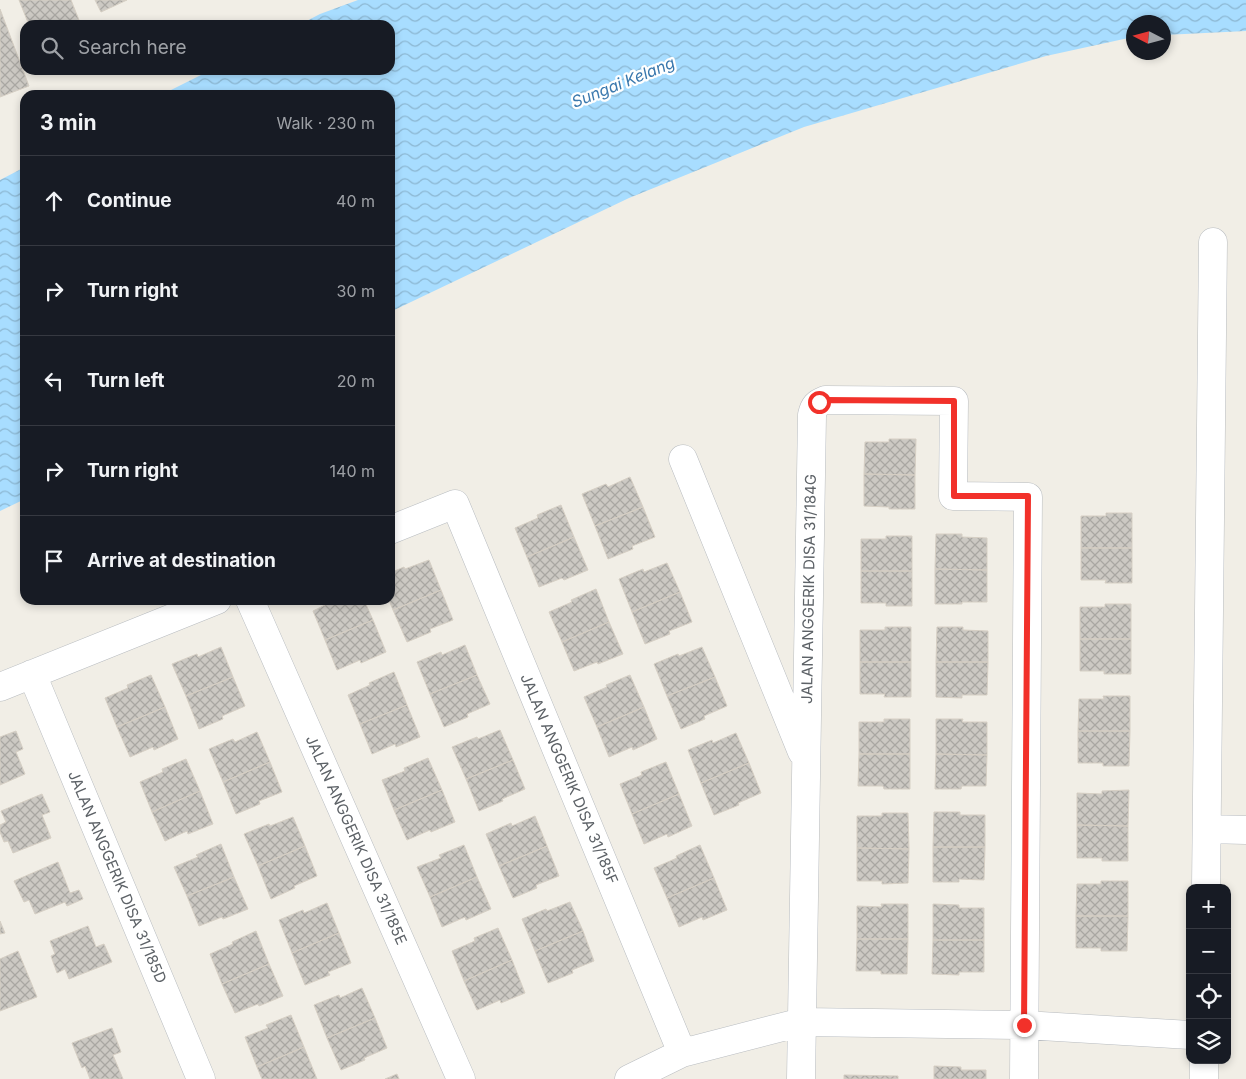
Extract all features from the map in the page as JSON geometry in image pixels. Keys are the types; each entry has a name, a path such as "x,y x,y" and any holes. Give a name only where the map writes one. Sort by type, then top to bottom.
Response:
{"street":[{"path":"1206,884 1213,242"},
{"name":"JALAN ANGGERIK DISA 31/184G","path":"801,1079 812,415 814,407 819,402 825,400 954,401 954,496 1028,496 1024,1025"},
{"name":"JALAN ANGGERIK DISA 31/184G","path":"683,460 806,762"},
{"name":"JALAN ANGGERIK DISA 31/185F","path":"395,528 455,504 682,1053"},
{"path":"0,687 204,605"},
{"name":"JALAN ANGGERIK DISA 31/185E","path":"252,605 461,1079"},
{"name":"JALAN ANGGERIK DISA 31/185D","path":"32,674 201,1079"},
{"path":"1207,829 1246,830"},
{"path":"630,1079 682,1053 802,1022 1024,1025 1186,1035"},
{"path":"1024,1025 1024,1079"},
{"path":"1204,1064 1204,1079"}],"water":[{"name":"Sungai Kelang","path":"358,0 1246,0 1246,31 1171,35 1171,15 1126,15 1126,39 1046,56 804,127 629,198 395,310 395,90 171,90 201,75 395,75 395,20 309,20"},
{"path":"20,170 20,501 0,511 0,180"}],"building":[{"path":"19,0 71,0 79,20 27,20"},
{"path":"95,0 127,0 101,12"},
{"path":"0,9 20,62 20,75 25,75 29,86 0,97"},
{"path":"889,439 916,439 915,475 864,474 865,442 889,442"},
{"path":"864,474 915,475 915,509 889,509 889,507 864,506"},
{"path":"630,477 643,507 595,526 582,494 606,484 608,487"},
{"path":"561,505 574,537 527,557 515,528 538,518 537,515"},
{"path":"643,507 655,537 632,546 633,549 608,559 595,526"},
{"path":"1106,513 1132,513 1132,548 1081,548 1081,516 1106,516"},
{"path":"936,534 962,534 962,537 987,538 987,570 935,569"},
{"path":"886,536 912,536 912,571 861,571 861,539 886,539"},
{"path":"574,537 588,570 564,580 562,578 539,587 527,557"},
{"path":"1081,548 1132,548 1132,583 1105,583 1106,580 1081,580"},
{"path":"429,560 441,590 393,610 391,605 395,605 395,571 404,567 405,569"},
{"path":"667,563 680,592 632,612 619,579 643,569 644,572"},
{"path":"935,569 987,570 987,602 935,604"},
{"path":"861,571 912,571 912,606 886,606 886,603 861,603"},
{"path":"596,589 609,622 562,642 549,612"},
{"path":"441,590 453,620 430,629 431,632 407,642 393,610"},
{"path":"680,592 692,622 669,631 670,634 645,644 632,612"},
{"path":"1105,604 1131,604 1131,639 1080,639 1080,607 1105,607"},
{"path":"325,605 366,605 373,620 325,640 313,611"},
{"path":"373,620 386,652 361,663 360,660 337,670 325,640"},
{"path":"609,622 623,654 574,671 562,642"},
{"path":"885,627 911,627 911,662 860,662 860,630 885,630"},
{"path":"937,627 963,627 963,630 988,631 988,662 936,662"},
{"path":"1080,639 1131,639 1131,674 1104,674 1104,671 1080,671"},
{"path":"465,645 477,675 430,694 417,662 441,652 442,655"},
{"path":"221,647 233,677 186,696 172,664 197,654 198,657"},
{"path":"702,647 715,677 667,696 654,664"},
{"path":"860,662 911,662 911,697 884,697 885,694 860,694"},
{"path":"936,662 988,662 987,695 962,695 962,698 936,697"},
{"path":"394,672 407,705 360,724 348,695"},
{"path":"151,675 165,707 117,727 105,698 128,688 127,685"},
{"path":"477,675 490,704 467,714 468,717 444,727 430,694"},
{"path":"630,675 644,707 597,727 584,697"},
{"path":"233,677 245,706 222,716 223,719 199,729 186,696"},
{"path":"715,677 727,706 704,716 705,719 681,729 667,696"},
{"path":"1103,696 1130,696 1130,731 1078,731 1079,699 1104,699"},
{"path":"407,705 420,737 396,747 395,744 372,754 360,724"},
{"path":"165,707 178,739 154,750 153,747 130,757 117,727"},
{"path":"644,707 657,739 633,750 632,747 609,757 597,727"},
{"path":"884,719 910,719 910,754 859,754 859,722 884,722"},
{"path":"936,719 963,719 962,722 987,722 987,755 936,754"},
{"path":"500,730 513,760 466,779 452,747"},
{"path":"16,731 23,749 16,752 25,774 0,785 0,737"},
{"path":"1078,731 1130,731 1129,766 1103,766 1103,763 1078,763"},
{"path":"257,732 270,762 223,782 209,749 233,739 235,742"},
{"path":"736,733 749,763 701,783 688,750 712,740 713,743"},
{"path":"859,754 910,754 910,789 858,786"},
{"path":"936,754 987,755 986,786 962,786 961,789 935,789"},
{"path":"428,758 442,790 394,810 382,780 405,771 404,768"},
{"path":"186,759 200,791 152,812 140,782 163,772 162,769"},
{"path":"513,760 525,789 479,811 466,779"},
{"path":"270,762 282,792 259,801 260,804 236,814 223,782"},
{"path":"666,762 679,794 632,814 620,784 642,775 641,772"},
{"path":"749,763 761,793 738,803 739,805 714,815 701,783"},
{"path":"442,790 455,822 407,840 394,810"},
{"path":"1129,790 1128,826 1077,825 1077,793 1102,794 1102,791"},
{"path":"200,791 213,824 188,834 187,831 165,841 152,812"},
{"path":"42,794 50,812 42,815 51,838 13,853 8,841 4,842 0,832 0,825 6,822 1,811"},
{"path":"679,794 692,826 668,837 667,834 644,844 632,814"},
{"path":"934,812 960,812 960,815 985,815 985,847 933,847"},
{"path":"882,813 908,813 909,849 857,848 857,816 882,816"},
{"path":"535,816 547,846 499,866 486,834 511,823 512,826"},
{"path":"293,817 305,846 258,866 244,834"},
{"path":"1077,825 1128,826 1128,861 1102,861 1102,858 1077,858"},
{"path":"221,844 234,877 187,896 174,867 198,857 196,855"},
{"path":"464,845 477,877 430,897 417,867 441,858 439,855"},
{"path":"700,845 714,878 667,898 654,868"},
{"path":"305,846 317,876 271,899 258,866"},
{"path":"547,846 559,876 536,885 537,888 513,898 499,866"},
{"path":"933,847 985,847 984,880 959,879 959,882 933,882"},
{"path":"857,848 909,849 908,883 882,884 882,881 857,881"},
{"path":"58,862 70,893 79,890 83,899 67,906 65,902 35,914 29,900 24,902 14,881"},
{"path":"234,877 248,909 199,926 187,896"},
{"path":"477,877 491,909 466,920 465,917 442,927 430,897"},
{"path":"714,878 727,910 703,920 702,917 679,927 667,898"},
{"path":"1101,881 1128,881 1128,916 1076,916 1077,884 1101,884"},
{"path":"570,902 583,931 535,951 522,919"},
{"path":"327,903 339,933 292,953 279,920 303,910 304,913"},
{"path":"881,904 908,904 908,939 857,939 857,906 882,907"},
{"path":"933,904 959,905 959,908 984,908 984,940 933,940"},
{"path":"1076,916 1128,916 1127,951 1101,951 1101,948 1076,948"},
{"path":"0,921 5,933 0,934"},
{"path":"88,926 96,947 104,944 112,962 69,979 65,969 57,973 51,956 55,954 50,941"},
{"path":"498,928 512,960 464,981 452,951 475,941 474,938"},
{"path":"256,931 269,964 222,984 210,954"},
{"path":"583,931 594,961 572,970 573,973 548,983 535,951"},
{"path":"339,933 351,963 328,972 330,975 305,985 292,953"},
{"path":"857,939 908,939 907,974 881,974 881,971 856,971"},
{"path":"933,940 984,940 984,972 959,972 959,975 932,974"},
{"path":"18,951 37,997 0,1011 0,959"},
{"path":"512,960 525,993 501,1003 500,1000 477,1010 464,981"},
{"path":"269,964 283,996 235,1013 222,984"},
{"path":"362,988 375,1018 327,1038 314,1005 339,995 340,998"},
{"path":"291,1015 304,1047 257,1067 245,1037 268,1028 266,1025"},
{"path":"375,1018 387,1048 341,1070 327,1038"},
{"path":"112,1028 121,1052 113,1055 123,1079 90,1079 85,1066 82,1068 72,1043"},
{"path":"304,1047 317,1079 262,1079 257,1067"},
{"path":"934,1066 961,1067 961,1070 986,1070 986,1079 934,1079"},
{"path":"397,1074 399,1079 385,1079"},
{"path":"844,1075 898,1076 898,1079 844,1079"}],"route":[{"path":"819,402 825,400 954,401 954,496 1028,496 1024,1025"}]}
